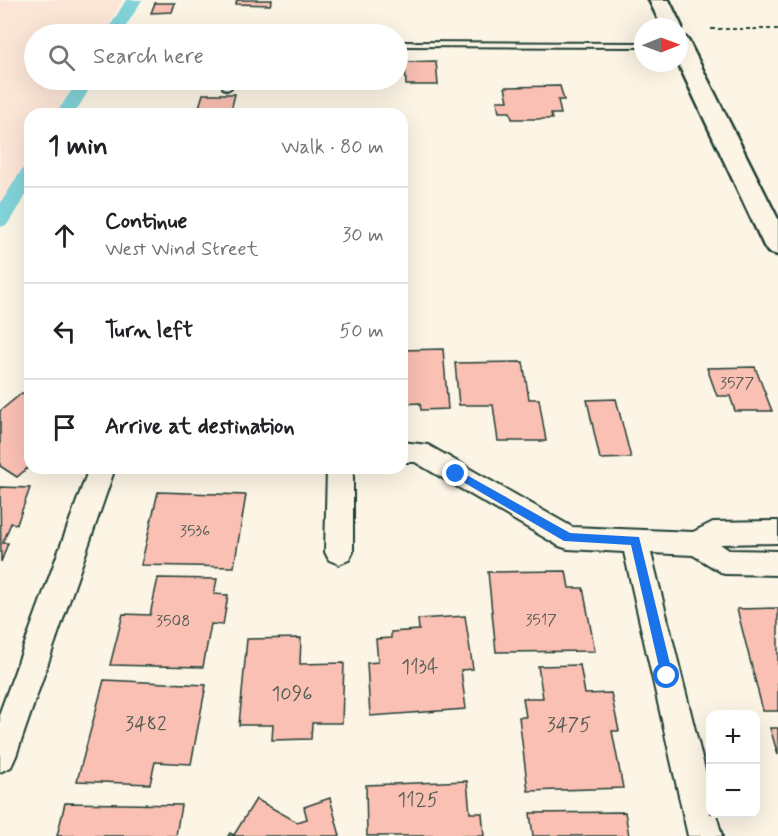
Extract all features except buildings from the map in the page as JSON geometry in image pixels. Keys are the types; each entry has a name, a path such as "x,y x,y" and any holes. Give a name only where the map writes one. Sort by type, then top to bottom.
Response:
{"main road":[{"path":"659,0 668,18"},
{"path":"688,61 778,246"}],"street":[{"path":"408,452 419,452 568,538 698,544 723,562 778,563"},
{"path":"0,756 100,474"},
{"path":"339,552 340,474"},
{"path":"698,544 713,533 778,532"},
{"path":"635,541 705,836"}],"lane":[{"path":"408,44 634,45"}],"path":[{"path":"711,29 778,29"}],"shaded area":[{"path":"0,0 123,0 109,24 24,24 24,90 70,90 60,108 24,108 24,169 0,211"}],"waterway":[{"path":"119,24 134,0"},
{"path":"69,108 80,90"},
{"path":"0,221 24,182"}],"route":[{"path":"456,474 568,538 635,541 667,676"}]}
